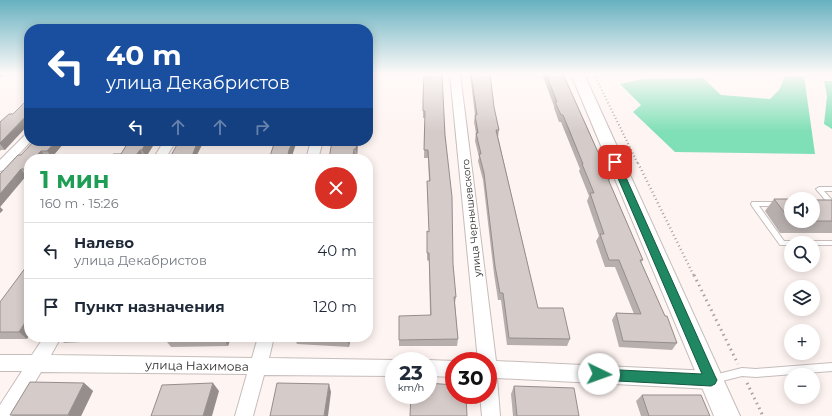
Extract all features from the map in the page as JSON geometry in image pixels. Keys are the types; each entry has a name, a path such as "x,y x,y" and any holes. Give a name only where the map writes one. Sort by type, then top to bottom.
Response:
{"street":[{"name":"улица Чернышевского","path":"457,93 486,352"},
{"path":"586,93 727,416"},
{"path":"0,167 24,142"},
{"path":"4,416 50,342"},
{"path":"244,416 265,342"},
{"name":"улица Нахимова","path":"0,363 385,368"},
{"path":"497,369 711,380"},
{"path":"490,404 491,416"}],"lane":[{"path":"820,204 830,203 819,189 832,189"},
{"path":"784,204 754,204 782,243 832,243"},
{"path":"711,380 742,372 832,368"}],"path":[{"path":"604,93 763,416"}],"green space":[{"path":"629,93 719,93 721,95 770,99 776,93 806,93 815,154 675,152 633,112 641,105"},
{"path":"826,93 832,93 832,129 824,124"}],"building":[{"path":"423,93 443,93 445,135 452,197 453,264 456,297 454,297 458,339 399,340 399,316 431,315 429,253 427,253 427,231 429,232 427,181 430,181 428,150 424,150 425,111 423,111"},
{"path":"474,93 492,93 499,130 496,130 538,308 563,308 570,339 509,338 503,293 500,293 495,266 484,173 476,133 478,133 475,115 477,115"},
{"path":"554,93 572,93 610,179 608,179 643,260 640,260 665,316 667,316 677,343 623,341 616,313 641,314 619,260 609,260 600,234 604,234 590,193 594,193 563,115 561,115 555,102 557,102"},
{"path":"24,103 24,118 0,143 0,122 9,114 13,114"},
{"path":"29,146 52,146 47,151 41,151 38,154 24,154 24,169 21,169 0,194 0,174 18,155 21,155"},
{"path":"126,146 144,146 137,154 121,154"},
{"path":"176,146 196,146 193,154 172,154"},
{"path":"273,146 291,146 288,154 271,154"},
{"path":"331,146 356,146 356,149 354,149 354,154 330,154"},
{"path":"774,199 784,199 784,212"},
{"path":"820,200 832,200 832,221 820,221"},
{"path":"24,270 24,324 19,332 0,332 0,302"},
{"path":"30,382 84,383 68,415 10,415"},
{"path":"213,383 203,416 151,416 162,385"},
{"path":"277,383 329,384 324,416 270,416"},
{"path":"437,384 445,384 445,404 466,404 467,416 410,416 411,404 437,404"},
{"path":"514,386 574,388 579,416 517,416"},
{"path":"642,395 701,395 710,416 649,416"}],"route":[{"path":"599,374 711,380 615,162"}]}
